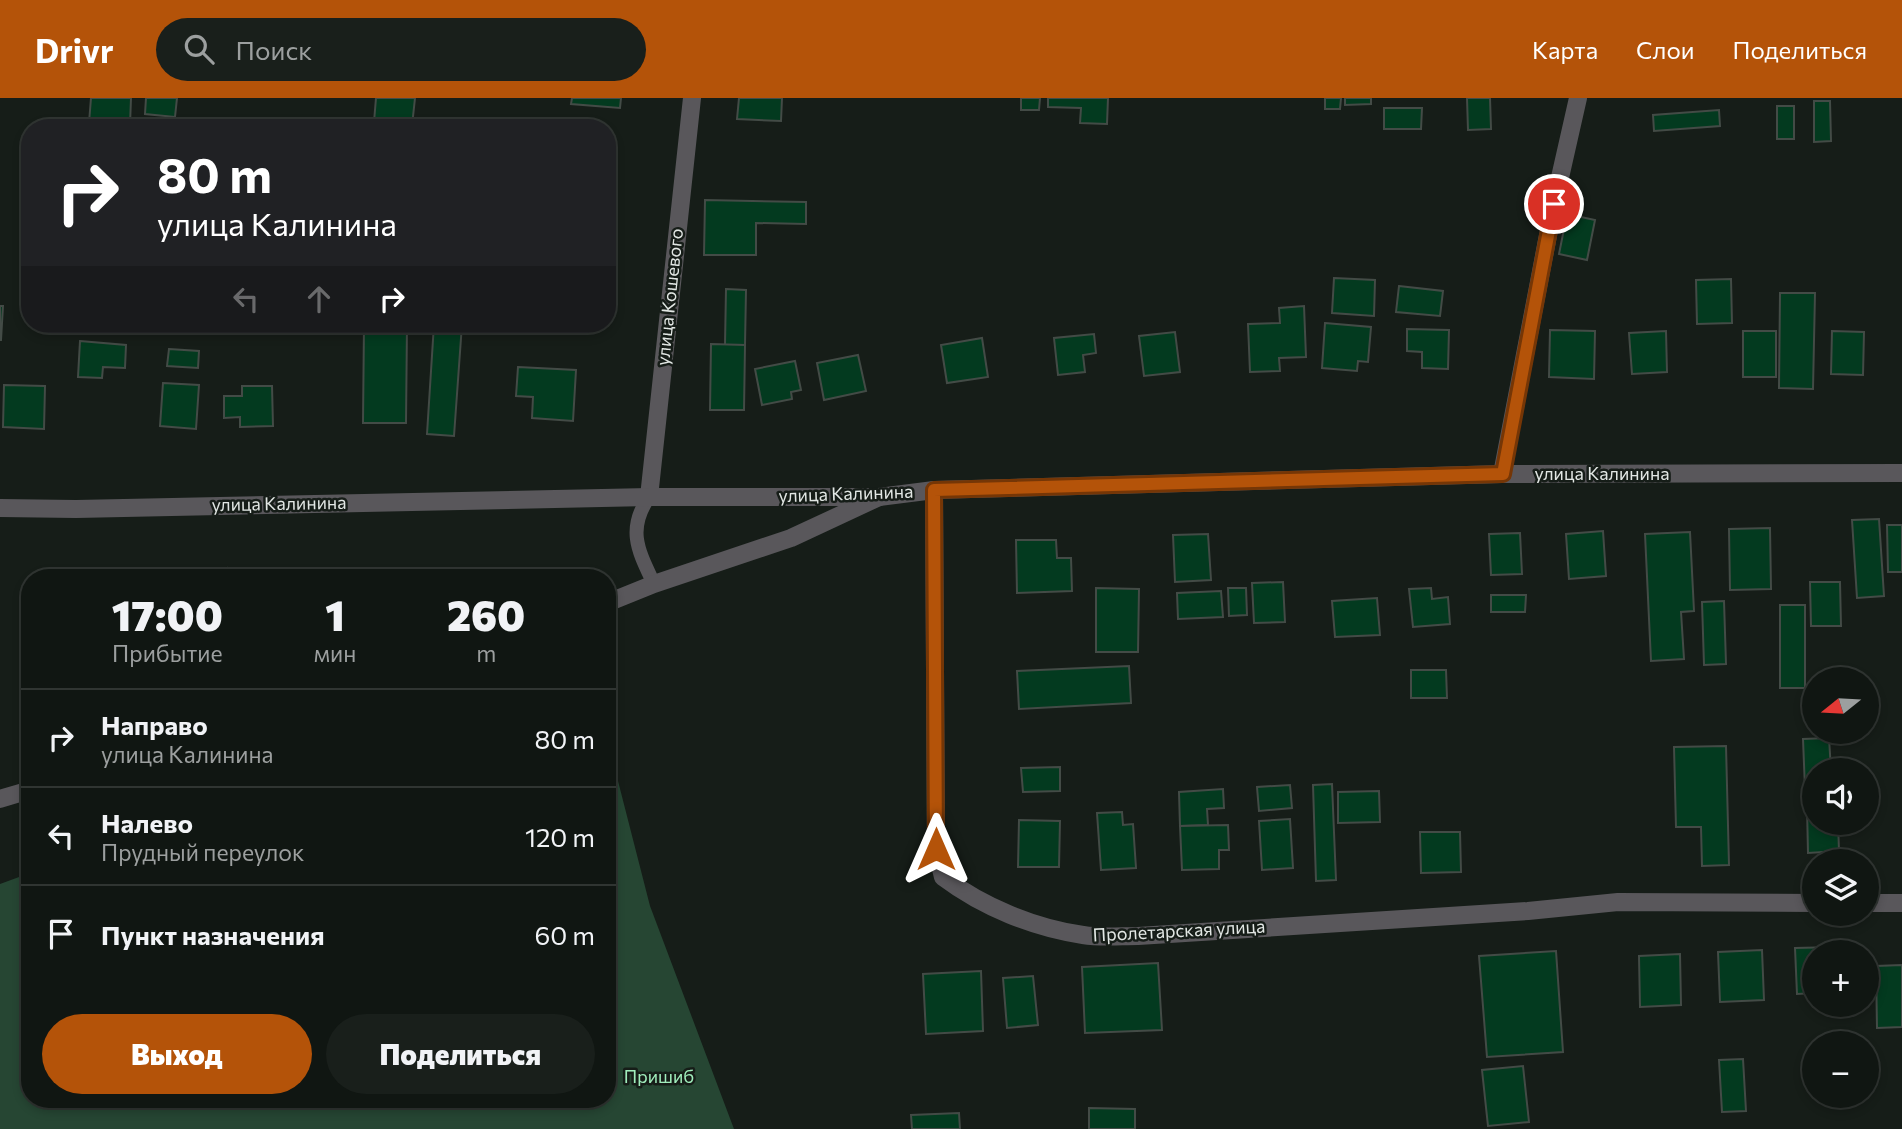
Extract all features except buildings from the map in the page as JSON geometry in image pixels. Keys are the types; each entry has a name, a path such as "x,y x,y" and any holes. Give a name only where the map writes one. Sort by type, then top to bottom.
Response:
{"street":[{"name":"улица Кошевого","path":"649,497 692,98"},
{"path":"1503,474 1554,204 1578,98"},
{"name":"улица Калинина","path":"0,508 76,509 649,497 879,497 934,490 1503,474 1902,473"},
{"name":"Пролетарская улица","path":"934,490 936,849 943,877 966,894 1024,921 1084,936 1138,936 1501,913 1618,902 1802,902"},
{"path":"616,599 791,538 879,497"},
{"path":"0,799 21,793"},
{"path":"1879,903 1902,903"}],"lane":[{"path":"649,497 639,511 636,527 638,549 654,584"}],"green space":[{"name":"Пришиб","path":"616,773 650,906 734,1129 0,1129 0,884 21,876 21,1108 616,1108"}],"route":[{"path":"936,849 934,490 1503,474 1554,204"}]}
